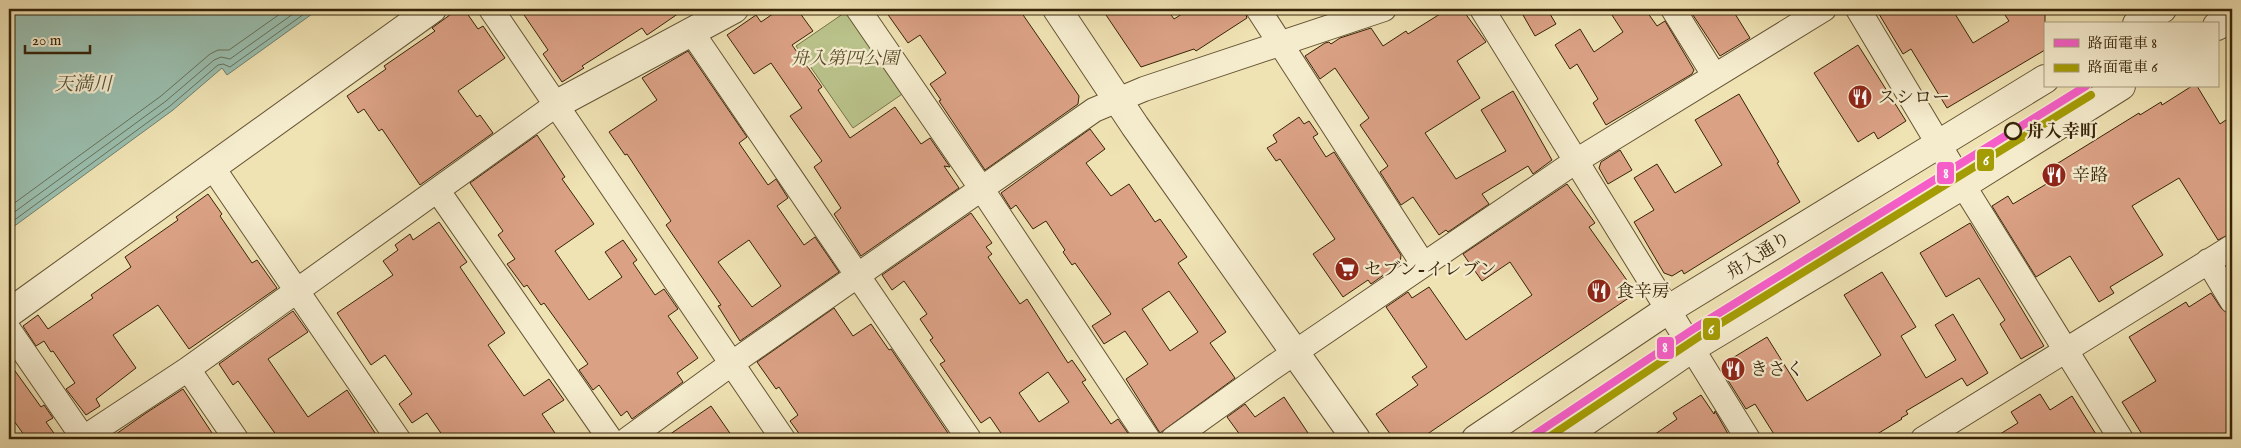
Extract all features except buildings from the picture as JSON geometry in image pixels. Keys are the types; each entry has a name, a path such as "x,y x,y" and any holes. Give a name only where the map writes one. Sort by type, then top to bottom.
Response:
{"street":[{"path":"9,313 432,9"},
{"path":"492,9 783,439"},
{"path":"9,330 83,439 188,369 438,192 557,104 734,9"},
{"path":"858,9 981,188 1148,439"},
{"path":"1057,9 1356,439"},
{"path":"1258,9 1423,264"},
{"path":"628,439 731,364 1094,110 1118,99 1384,9"},
{"path":"1482,9 1748,439"},
{"path":"1673,9 1714,75"},
{"path":"1173,439 1423,264 1576,161 1824,9"},
{"path":"1858,9 1963,185 2121,439"},
{"path":"2140,22 2162,9"},
{"path":"2218,25 2232,16"},
{"path":"691,31 969,439"},
{"name":"舟入通り","path":"1476,439 1669,309 2044,80"},
{"path":"1560,439 1692,348 1963,185 2118,88"},
{"path":"212,168 298,290 398,439"},
{"path":"438,192 610,439"},
{"path":"1930,437 2065,350 2232,247"},
{"path":"2208,261 2232,301"},
{"path":"188,369 236,439"}],"green space":[{"name":"舟入第四公園","path":"850,9 908,90 853,128 796,46"}],"water":[{"name":"天満川","path":"9,9 319,9 227,75 222,68 173,110 9,230"}],"tram line":[{"name":"8","path":"1528,439 1695,328 2083,88"},
{"name":"6","path":"1546,439 1700,336 2091,95"}],"place":[{"name":"スシロー","path":"1860,97"},
{"name":"舟入幸町","path":"2013,131"},
{"name":"辛路","path":"2054,175"},
{"name":"セブン-イレブン","path":"1347,269"},
{"name":"食辛房","path":"1599,291"},
{"name":"きさく","path":"1733,369"}]}
